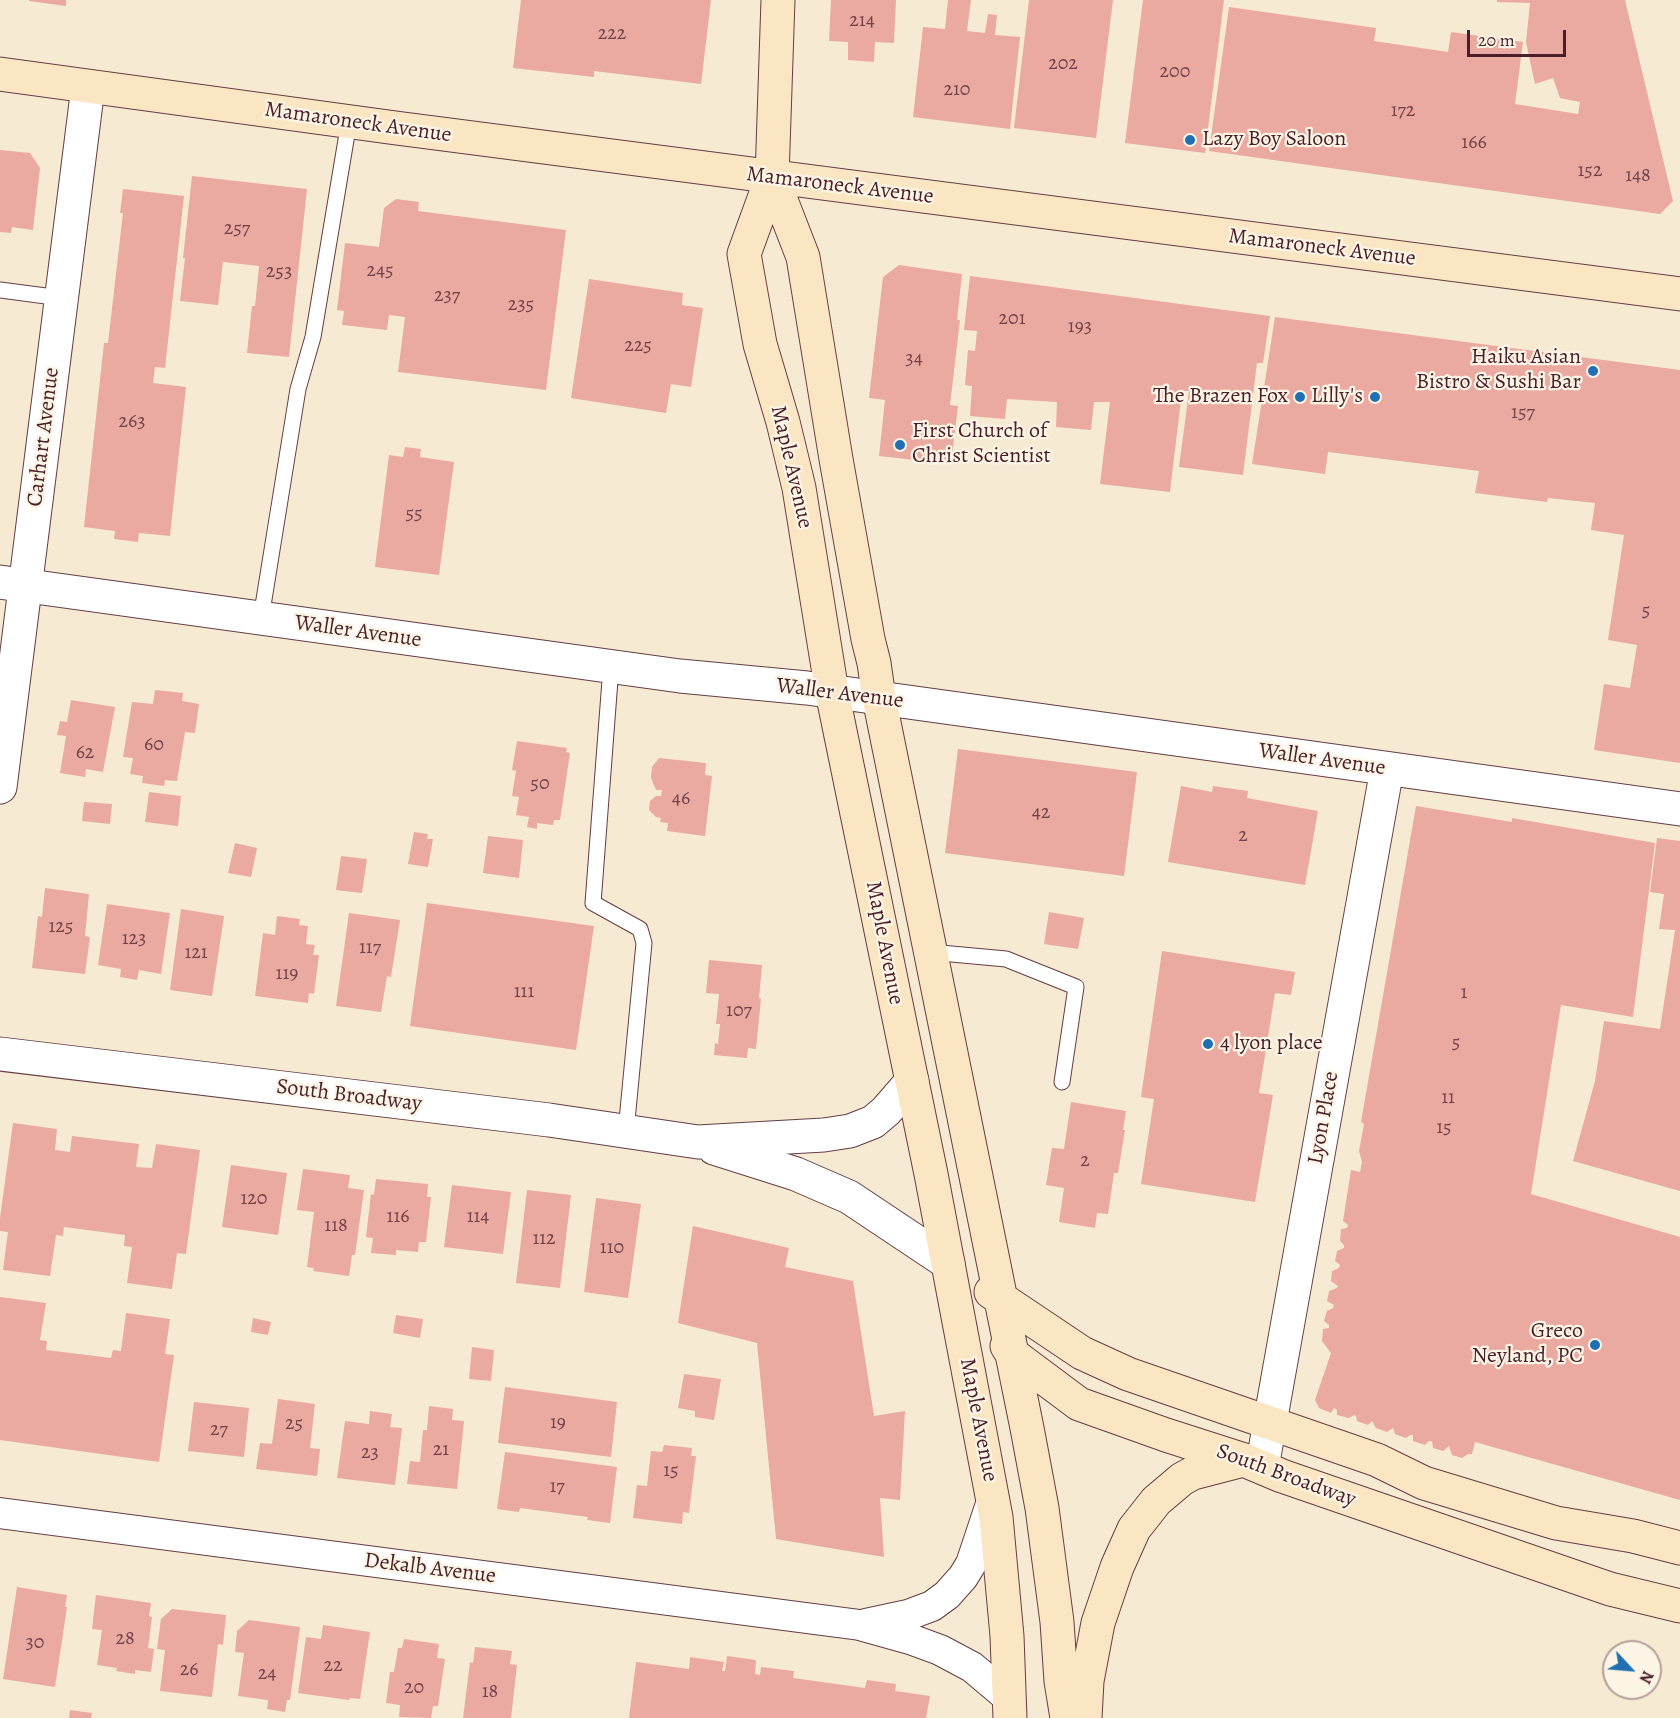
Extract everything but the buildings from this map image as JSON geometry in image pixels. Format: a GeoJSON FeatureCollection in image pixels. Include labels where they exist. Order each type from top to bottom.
{"type":"FeatureCollection","features":[{"type":"Feature","properties":{"kind":"main road","name":"Maple Avenue"},"geometry":{"type":"LineString","coordinates":[[778,0],[772,177],[744,254],[760,344],[783,422],[799,488],[832,692],[912,1081],[993,1498],[1007,1636],[1010,1708]]}},
{"type":"Feature","properties":{"kind":"main road","name":"Mamaroneck Avenue"},"geometry":{"type":"LineString","coordinates":[[0,74],[349,122],[1680,294]]}},
{"type":"Feature","properties":{"kind":"main road","name":"Maple Avenue"},"geometry":{"type":"LineString","coordinates":[[772,177],[803,257],[879,698],[1042,1508],[1067,1718]]}},
{"type":"Feature","properties":{"kind":"main road","name":"South Broadway"},"geometry":{"type":"LineString","coordinates":[[948,1263],[1082,1353],[1128,1374],[1377,1460],[1424,1483],[1556,1523],[1641,1538],[1680,1548]]}},
{"type":"Feature","properties":{"kind":"main road","name":"South Broadway"},"geometry":{"type":"LineString","coordinates":[[948,1263],[1012,1354],[1080,1404],[1610,1589],[1680,1606]]}},
{"type":"Feature","properties":{"kind":"main road"},"geometry":{"type":"LineString","coordinates":[[1085,1718],[1087,1681],[1098,1623],[1117,1567],[1134,1529],[1156,1501],[1192,1473],[1253,1463]]}},
{"type":"Feature","properties":{"kind":"street","name":"Carhart Avenue"},"geometry":{"type":"LineString","coordinates":[[0,787],[12,584],[61,298],[88,87]]}},
{"type":"Feature","properties":{"kind":"street","name":"Waller Avenue"},"geometry":{"type":"LineString","coordinates":[[12,584],[611,667],[807,688],[1680,809]]}},
{"type":"Feature","properties":{"kind":"street","name":"Lyon Place"},"geometry":{"type":"LineString","coordinates":[[1253,1463],[1270,1423],[1387,769]]}},
{"type":"Feature","properties":{"kind":"street","name":"South Broadway"},"geometry":{"type":"LineString","coordinates":[[0,1054],[537,1118],[698,1142],[796,1174],[849,1197],[948,1263]]}},
{"type":"Feature","properties":{"kind":"street","name":"South Broadway"},"geometry":{"type":"LineString","coordinates":[[698,1142],[824,1135],[850,1131],[873,1122],[886,1111],[912,1081]]}},
{"type":"Feature","properties":{"kind":"street","name":"Dekalb Avenue"},"geometry":{"type":"LineString","coordinates":[[860,1625],[916,1612],[932,1606],[946,1595],[963,1577],[971,1564],[993,1498]]}},
{"type":"Feature","properties":{"kind":"street","name":"Dekalb Avenue"},"geometry":{"type":"LineString","coordinates":[[0,1513],[860,1625],[940,1650],[972,1667],[1010,1708]]}},
{"type":"Feature","properties":{"kind":"lane"},"geometry":{"type":"LineString","coordinates":[[261,618],[298,389],[313,337],[349,122]]}},
{"type":"Feature","properties":{"kind":"lane"},"geometry":{"type":"LineString","coordinates":[[0,291],[61,298]]}},
{"type":"Feature","properties":{"kind":"lane"},"geometry":{"type":"LineString","coordinates":[[611,667],[593,903],[640,929],[644,944],[626,1131]]}},
{"type":"Feature","properties":{"kind":"lane"},"geometry":{"type":"LineString","coordinates":[[930,952],[1006,959],[1076,987],[1062,1082]]}},
{"type":"Feature","properties":{"kind":"place","name":"Lazy Boy Saloon"},"geometry":{"type":"Point","coordinates":[1190,140]}},
{"type":"Feature","properties":{"kind":"place","name":"Haiku Asian Bistro & Sushi Bar"},"geometry":{"type":"Point","coordinates":[1593,371]}},
{"type":"Feature","properties":{"kind":"place","name":"The Brazen Fox"},"geometry":{"type":"Point","coordinates":[1300,397]}},
{"type":"Feature","properties":{"kind":"place","name":"Lilly's"},"geometry":{"type":"Point","coordinates":[1375,397]}},
{"type":"Feature","properties":{"kind":"place","name":"First Church of Christ Scientist"},"geometry":{"type":"Point","coordinates":[900,445]}},
{"type":"Feature","properties":{"kind":"place","name":"4 lyon place"},"geometry":{"type":"Point","coordinates":[1208,1044]}},
{"type":"Feature","properties":{"kind":"place","name":"Greco Neyland, PC"},"geometry":{"type":"Point","coordinates":[1595,1345]}}]}
